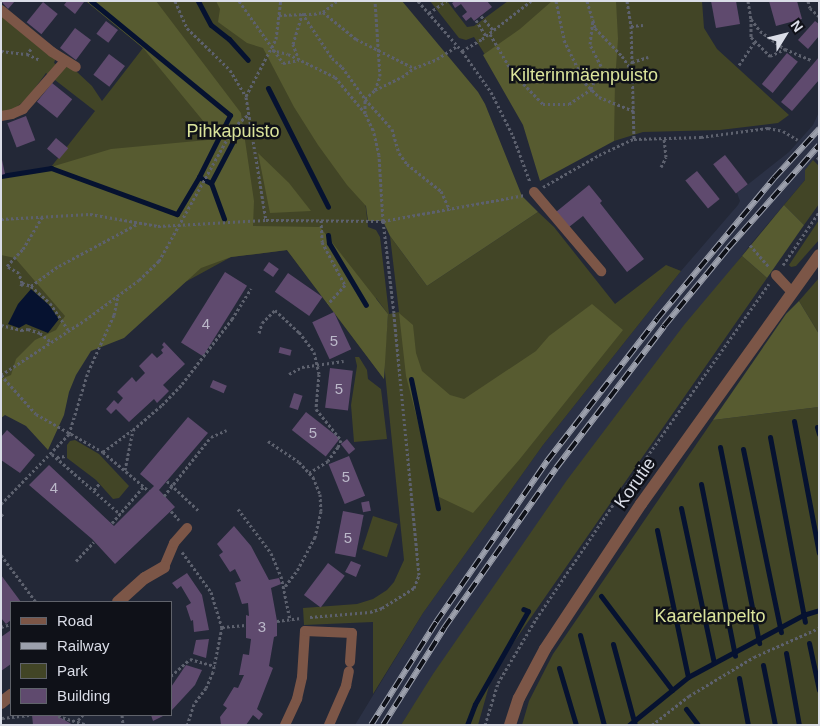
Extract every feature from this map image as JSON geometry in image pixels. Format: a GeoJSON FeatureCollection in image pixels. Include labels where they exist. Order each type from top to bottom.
{"type":"FeatureCollection","features":[{"type":"Feature","properties":{"kind":"street","name":"Korutie"},"geometry":{"type":"LineString","coordinates":[[511,724],[519,698],[545,649],[641,504],[791,291],[819,255]]}},
{"type":"Feature","properties":{"kind":"street","name":"Korutie"},"geometry":{"type":"LineString","coordinates":[[804,274],[819,261]]}},
{"type":"Feature","properties":{"kind":"street"},"geometry":{"type":"LineString","coordinates":[[119,601],[145,578],[164,567]]}},
{"type":"Feature","properties":{"kind":"lane"},"geometry":{"type":"LineString","coordinates":[[1,10],[64,61],[76,67]]}},
{"type":"Feature","properties":{"kind":"lane"},"geometry":{"type":"LineString","coordinates":[[1,116],[24,109],[64,61]]}},
{"type":"Feature","properties":{"kind":"lane"},"geometry":{"type":"LineString","coordinates":[[534,192],[601,271]]}},
{"type":"Feature","properties":{"kind":"lane"},"geometry":{"type":"LineString","coordinates":[[776,275],[791,291]]}},
{"type":"Feature","properties":{"kind":"lane"},"geometry":{"type":"LineString","coordinates":[[164,567],[174,543],[187,528]]}},
{"type":"Feature","properties":{"kind":"lane"},"geometry":{"type":"LineString","coordinates":[[285,725],[297,699],[302,677],[305,631],[352,633],[346,686],[329,725]]}},
{"type":"Feature","properties":{"kind":"path"},"geometry":{"type":"LineString","coordinates":[[175,1],[187,28],[230,70],[246,97],[266,220]]}},
{"type":"Feature","properties":{"kind":"path"},"geometry":{"type":"LineString","coordinates":[[239,1],[284,63],[299,60]]}},
{"type":"Feature","properties":{"kind":"path"},"geometry":{"type":"LineString","coordinates":[[246,97],[261,65],[272,49],[280,15],[281,1]]}},
{"type":"Feature","properties":{"kind":"path"},"geometry":{"type":"LineString","coordinates":[[280,15],[323,12],[337,1]]}},
{"type":"Feature","properties":{"kind":"path"},"geometry":{"type":"LineString","coordinates":[[375,1],[380,76],[375,90]]}},
{"type":"Feature","properties":{"kind":"path"},"geometry":{"type":"LineString","coordinates":[[418,1],[462,51],[502,112],[523,158],[534,192]]}},
{"type":"Feature","properties":{"kind":"path"},"geometry":{"type":"LineString","coordinates":[[429,13],[446,1]]}},
{"type":"Feature","properties":{"kind":"path"},"geometry":{"type":"LineString","coordinates":[[462,51],[490,34],[531,1]]}},
{"type":"Feature","properties":{"kind":"path"},"geometry":{"type":"LineString","coordinates":[[556,1],[564,40],[584,83],[599,97],[633,112]]}},
{"type":"Feature","properties":{"kind":"path"},"geometry":{"type":"LineString","coordinates":[[587,1],[595,28],[622,56],[632,72]]}},
{"type":"Feature","properties":{"kind":"path"},"geometry":{"type":"LineString","coordinates":[[627,1],[631,26],[634,139]]}},
{"type":"Feature","properties":{"kind":"path"},"geometry":{"type":"LineString","coordinates":[[748,1],[751,18],[751,37],[770,56],[785,48]]}},
{"type":"Feature","properties":{"kind":"path"},"geometry":{"type":"LineString","coordinates":[[808,1],[810,8],[819,16]]}},
{"type":"Feature","properties":{"kind":"path"},"geometry":{"type":"LineString","coordinates":[[323,12],[356,39],[378,52],[414,68]]}},
{"type":"Feature","properties":{"kind":"path"},"geometry":{"type":"LineString","coordinates":[[299,60],[293,44],[302,14]]}},
{"type":"Feature","properties":{"kind":"path"},"geometry":{"type":"LineString","coordinates":[[302,14],[328,54],[342,67],[365,99],[392,129],[399,153],[407,164],[441,191],[450,210]]}},
{"type":"Feature","properties":{"kind":"path"},"geometry":{"type":"LineString","coordinates":[[481,16],[494,31]]}},
{"type":"Feature","properties":{"kind":"path"},"geometry":{"type":"LineString","coordinates":[[751,18],[760,31],[785,48],[812,60]]}},
{"type":"Feature","properties":{"kind":"path"},"geometry":{"type":"LineString","coordinates":[[490,34],[513,73],[543,104],[569,104],[591,89],[601,66],[590,44],[593,19]]}},
{"type":"Feature","properties":{"kind":"path"},"geometry":{"type":"LineString","coordinates":[[476,20],[486,36]]}},
{"type":"Feature","properties":{"kind":"path"},"geometry":{"type":"LineString","coordinates":[[631,26],[643,25]]}},
{"type":"Feature","properties":{"kind":"path"},"geometry":{"type":"LineString","coordinates":[[739,64],[755,41]]}},
{"type":"Feature","properties":{"kind":"path"},"geometry":{"type":"LineString","coordinates":[[365,113],[365,99],[375,90],[402,77],[414,68],[437,59],[457,45]]}},
{"type":"Feature","properties":{"kind":"path"},"geometry":{"type":"LineString","coordinates":[[272,49],[335,78],[365,113],[373,130],[379,155],[383,221],[394,313],[419,575],[414,588],[382,608],[370,612],[277,621]]}},
{"type":"Feature","properties":{"kind":"path"},"geometry":{"type":"LineString","coordinates":[[1,51],[27,54]]}},
{"type":"Feature","properties":{"kind":"path"},"geometry":{"type":"LineString","coordinates":[[632,62],[648,57]]}},
{"type":"Feature","properties":{"kind":"path"},"geometry":{"type":"LineString","coordinates":[[149,491],[102,452],[36,414],[1,375],[139,280],[158,261],[234,126],[248,114]]}},
{"type":"Feature","properties":{"kind":"path"},"geometry":{"type":"LineString","coordinates":[[1,219],[90,214],[138,224],[176,226],[266,220],[383,221],[515,198],[534,192],[634,139],[701,137],[768,128],[783,131],[798,140]]}},
{"type":"Feature","properties":{"kind":"path"},"geometry":{"type":"LineString","coordinates":[[661,167],[666,157],[664,138]]}},
{"type":"Feature","properties":{"kind":"path"},"geometry":{"type":"LineString","coordinates":[[485,725],[498,683],[536,619],[615,502],[819,212]]}},
{"type":"Feature","properties":{"kind":"path"},"geometry":{"type":"LineString","coordinates":[[43,216],[23,249],[7,266],[19,274],[22,284],[31,286],[50,303],[68,330]]}},
{"type":"Feature","properties":{"kind":"path"},"geometry":{"type":"LineString","coordinates":[[321,220],[322,242],[345,285],[328,304]]}},
{"type":"Feature","properties":{"kind":"path"},"geometry":{"type":"LineString","coordinates":[[31,286],[75,256],[138,224]]}},
{"type":"Feature","properties":{"kind":"path"},"geometry":{"type":"LineString","coordinates":[[750,245],[776,275]]}},
{"type":"Feature","properties":{"kind":"path"},"geometry":{"type":"LineString","coordinates":[[102,452],[162,405],[182,384],[232,319],[251,289]]}},
{"type":"Feature","properties":{"kind":"path"},"geometry":{"type":"LineString","coordinates":[[1,504],[52,454],[69,434],[88,372],[114,315],[118,295]]}},
{"type":"Feature","properties":{"kind":"path"},"geometry":{"type":"LineString","coordinates":[[259,333],[262,323],[275,310],[299,332],[314,352],[320,374],[316,409],[341,440],[328,461],[309,473]]}},
{"type":"Feature","properties":{"kind":"path"},"geometry":{"type":"LineString","coordinates":[[1,325],[21,330],[28,329],[40,333],[51,342]]}},
{"type":"Feature","properties":{"kind":"path"},"geometry":{"type":"LineString","coordinates":[[289,374],[302,367],[344,361]]}},
{"type":"Feature","properties":{"kind":"path"},"geometry":{"type":"LineString","coordinates":[[125,470],[132,430]]}},
{"type":"Feature","properties":{"kind":"path"},"geometry":{"type":"LineString","coordinates":[[164,496],[211,437],[227,430]]}},
{"type":"Feature","properties":{"kind":"path"},"geometry":{"type":"LineString","coordinates":[[268,441],[299,462],[309,473],[320,494],[322,511],[315,538],[296,572],[284,588]]}},
{"type":"Feature","properties":{"kind":"path"},"geometry":{"type":"LineString","coordinates":[[52,454],[120,514]]}},
{"type":"Feature","properties":{"kind":"path"},"geometry":{"type":"LineString","coordinates":[[56,458],[66,456]]}},
{"type":"Feature","properties":{"kind":"path"},"geometry":{"type":"LineString","coordinates":[[167,481],[200,512]]}},
{"type":"Feature","properties":{"kind":"path"},"geometry":{"type":"LineString","coordinates":[[94,490],[99,484]]}},
{"type":"Feature","properties":{"kind":"path"},"geometry":{"type":"LineString","coordinates":[[112,523],[144,486]]}},
{"type":"Feature","properties":{"kind":"path"},"geometry":{"type":"LineString","coordinates":[[238,509],[271,553],[284,588],[290,620]]}},
{"type":"Feature","properties":{"kind":"path"},"geometry":{"type":"LineString","coordinates":[[76,561],[94,542]]}},
{"type":"Feature","properties":{"kind":"path"},"geometry":{"type":"LineString","coordinates":[[1,555],[35,601]]}},
{"type":"Feature","properties":{"kind":"path"},"geometry":{"type":"LineString","coordinates":[[186,556],[211,592],[222,627],[215,666],[206,688],[194,704],[187,725]]}},
{"type":"Feature","properties":{"kind":"path"},"geometry":{"type":"LineString","coordinates":[[222,627],[246,625]]}},
{"type":"Feature","properties":{"kind":"path"},"geometry":{"type":"LineString","coordinates":[[652,725],[689,696],[754,657],[819,628]]}},
{"type":"Feature","properties":{"kind":"path"},"geometry":{"type":"LineString","coordinates":[[172,675],[190,659],[215,666]]}},
{"type":"Feature","properties":{"kind":"path"},"geometry":{"type":"LineString","coordinates":[[1,718],[22,716]]}},
{"type":"Feature","properties":{"kind":"path"},"geometry":{"type":"LineString","coordinates":[[58,716],[78,720],[87,725]]}},
{"type":"Feature","properties":{"kind":"path"},"geometry":{"type":"LineString","coordinates":[[78,720],[82,716]]}},
{"type":"Feature","properties":{"kind":"shaded area"},"geometry":{"type":"Polygon","coordinates":[[[819,112],[819,153],[805,170],[805,180],[750,245],[464,630],[401,725],[355,725],[423,613],[543,445],[681,271],[738,205],[740,201],[737,193],[789,152],[813,125],[819,112]]]}},
{"type":"Feature","properties":{"kind":"shaded area"},"geometry":{"type":"Polygon","coordinates":[[[31,289],[49,305],[59,319],[48,333],[26,324],[19,328],[8,324],[18,304],[31,289]]]}},
{"type":"Feature","properties":{"kind":"green space","name":"Pihkapuisto"},"geometry":{"type":"Polygon","coordinates":[[[86,1],[343,1],[368,227],[376,230],[380,237],[389,314],[399,312],[390,236],[427,286],[538,212],[554,227],[615,304],[666,265],[681,271],[543,445],[423,613],[373,694],[373,622],[304,625],[303,608],[357,604],[373,599],[387,590],[394,582],[404,560],[384,363],[388,314],[376,298],[384,379],[287,250],[231,257],[68,346],[1,410],[1,177],[51,167],[95,111],[46,73],[27,99],[14,109],[1,112],[1,16],[56,57],[54,63],[61,68],[68,66],[77,72],[92,86],[102,101],[143,48],[86,1]]]}},
{"type":"Feature","properties":{"kind":"green space","name":"Pihkapuisto"},"geometry":{"type":"Polygon","coordinates":[[[86,1],[156,1],[241,113],[254,201],[253,226],[320,227],[388,314],[384,379],[287,250],[231,257],[201,268],[124,338],[91,351],[76,375],[69,392],[64,415],[48,450],[26,426],[5,415],[1,418],[1,379],[11,375],[16,359],[35,340],[56,330],[65,316],[15,258],[1,255],[1,177],[51,167],[111,149],[218,139],[143,48],[86,1]]]}},
{"type":"Feature","properties":{"kind":"green space"},"geometry":{"type":"Polygon","coordinates":[[[216,1],[402,1],[478,92],[485,104],[522,196],[538,212],[427,286],[390,236],[383,221],[368,221],[366,206],[347,185],[318,145],[294,107],[263,48],[247,43],[218,22],[220,9],[216,1]]]}},
{"type":"Feature","properties":{"kind":"green space","name":"Kilterinmäenpuisto"},"geometry":{"type":"Polygon","coordinates":[[[430,1],[447,1],[467,27],[474,26],[508,1],[702,1],[704,28],[717,49],[789,115],[778,123],[720,130],[643,132],[614,141],[533,132],[474,37],[466,40],[459,38],[430,1]]]}},
{"type":"Feature","properties":{"kind":"green space"},"geometry":{"type":"Polygon","coordinates":[[[552,1],[616,1],[618,39],[614,141],[540,181],[523,125],[483,55],[520,29],[552,1]]]}},
{"type":"Feature","properties":{"kind":"green space"},"geometry":{"type":"Polygon","coordinates":[[[258,153],[289,183],[311,211],[270,213],[258,153]]]}},
{"type":"Feature","properties":{"kind":"green space"},"geometry":{"type":"Polygon","coordinates":[[[813,160],[819,166],[819,204],[804,225],[784,205],[805,180],[805,170],[813,160]]]}},
{"type":"Feature","properties":{"kind":"green space"},"geometry":{"type":"Polygon","coordinates":[[[784,205],[804,225],[767,278],[742,256],[784,205]]]}},
{"type":"Feature","properties":{"kind":"green space"},"geometry":{"type":"Polygon","coordinates":[[[819,220],[819,240],[796,266],[791,267],[789,265],[819,220]]]}},
{"type":"Feature","properties":{"kind":"green space"},"geometry":{"type":"Polygon","coordinates":[[[742,256],[767,278],[493,672],[478,725],[401,725],[433,674],[567,480],[684,325],[742,256]]]}},
{"type":"Feature","properties":{"kind":"green space"},"geometry":{"type":"Polygon","coordinates":[[[819,278],[819,334],[799,301],[819,278]]]}},
{"type":"Feature","properties":{"kind":"green space"},"geometry":{"type":"Polygon","coordinates":[[[799,301],[819,334],[819,407],[713,420],[786,314],[799,301]]]}},
{"type":"Feature","properties":{"kind":"green space"},"geometry":{"type":"Polygon","coordinates":[[[592,304],[623,330],[519,460],[473,513],[437,496],[406,376],[399,313],[413,325],[416,353],[422,371],[450,395],[464,399],[536,351],[549,336],[592,304]]]}},
{"type":"Feature","properties":{"kind":"green space"},"geometry":{"type":"Polygon","coordinates":[[[355,357],[359,357],[367,370],[368,379],[381,389],[387,439],[354,442],[351,405],[357,366],[355,357]]]}},
{"type":"Feature","properties":{"kind":"green space","name":"Kaarelanpelto"},"geometry":{"type":"Polygon","coordinates":[[[819,407],[819,725],[522,725],[529,701],[553,654],[713,420],[819,407]]]}},
{"type":"Feature","properties":{"kind":"green space"},"geometry":{"type":"Polygon","coordinates":[[[75,440],[99,454],[129,486],[119,498],[113,499],[96,480],[67,458],[67,445],[70,441],[75,440]]]}},
{"type":"Feature","properties":{"kind":"green space"},"geometry":{"type":"Polygon","coordinates":[[[373,516],[398,524],[387,557],[362,549],[373,516]]]}},
{"type":"Feature","properties":{"kind":"building"},"geometry":{"type":"Polygon","coordinates":[[[1,1],[15,1],[8,9],[1,1]]]}},
{"type":"Feature","properties":{"kind":"building"},"geometry":{"type":"Polygon","coordinates":[[[67,1],[84,2],[75,14],[64,5],[67,1]]]}},
{"type":"Feature","properties":{"kind":"building"},"geometry":{"type":"Polygon","coordinates":[[[455,1],[487,1],[492,7],[474,21],[471,17],[466,21],[462,16],[467,12],[461,4],[455,8],[452,3],[455,1]]]}},
{"type":"Feature","properties":{"kind":"building"},"geometry":{"type":"Polygon","coordinates":[[[711,1],[736,1],[740,24],[716,28],[711,1]]]}},
{"type":"Feature","properties":{"kind":"building"},"geometry":{"type":"Polygon","coordinates":[[[769,1],[797,1],[802,19],[776,26],[769,1]]]}},
{"type":"Feature","properties":{"kind":"building"},"geometry":{"type":"Polygon","coordinates":[[[43,2],[58,14],[41,34],[27,22],[43,2]]]}},
{"type":"Feature","properties":{"kind":"building"},"geometry":{"type":"Polygon","coordinates":[[[106,21],[118,30],[108,43],[96,34],[106,21]]]}},
{"type":"Feature","properties":{"kind":"building"},"geometry":{"type":"Polygon","coordinates":[[[815,21],[819,24],[819,36],[808,49],[798,40],[815,21]]]}},
{"type":"Feature","properties":{"kind":"building"},"geometry":{"type":"Polygon","coordinates":[[[75,28],[91,40],[76,60],[60,48],[75,28]]]}},
{"type":"Feature","properties":{"kind":"building"},"geometry":{"type":"Polygon","coordinates":[[[787,53],[798,62],[773,93],[762,84],[787,53]]]}},
{"type":"Feature","properties":{"kind":"building"},"geometry":{"type":"Polygon","coordinates":[[[109,54],[125,66],[109,87],[93,75],[109,54]]]}},
{"type":"Feature","properties":{"kind":"building"},"geometry":{"type":"Polygon","coordinates":[[[819,57],[819,80],[792,111],[781,102],[819,57]]]}},
{"type":"Feature","properties":{"kind":"building"},"geometry":{"type":"Polygon","coordinates":[[[52,83],[72,99],[57,118],[37,102],[52,83]]]}},
{"type":"Feature","properties":{"kind":"building"},"geometry":{"type":"Polygon","coordinates":[[[26,116],[35,140],[17,147],[7,123],[26,116]]]}},
{"type":"Feature","properties":{"kind":"building"},"geometry":{"type":"Polygon","coordinates":[[[56,138],[68,148],[59,159],[47,149],[56,138]]]}},
{"type":"Feature","properties":{"kind":"building"},"geometry":{"type":"Polygon","coordinates":[[[1,155],[5,174],[1,175],[1,155]]]}},
{"type":"Feature","properties":{"kind":"building"},"geometry":{"type":"Polygon","coordinates":[[[725,155],[748,184],[736,193],[713,164],[725,155]]]}},
{"type":"Feature","properties":{"kind":"building"},"geometry":{"type":"Polygon","coordinates":[[[697,171],[720,199],[708,208],[685,180],[697,171]]]}},
{"type":"Feature","properties":{"kind":"building"},"geometry":{"type":"Polygon","coordinates":[[[589,185],[602,201],[600,203],[644,259],[627,272],[583,216],[569,227],[556,212],[589,185]]]}},
{"type":"Feature","properties":{"kind":"building"},"geometry":{"type":"Polygon","coordinates":[[[269,262],[279,269],[273,277],[263,270],[269,262]]]}},
{"type":"Feature","properties":{"kind":"building"},"geometry":{"type":"Polygon","coordinates":[[[225,272],[247,286],[203,356],[181,342],[225,272]]]}},
{"type":"Feature","properties":{"kind":"building"},"geometry":{"type":"Polygon","coordinates":[[[288,273],[322,297],[309,316],[275,292],[288,273]]]}},
{"type":"Feature","properties":{"kind":"building"},"geometry":{"type":"Polygon","coordinates":[[[334,312],[351,349],[330,359],[312,322],[334,312]]]}},
{"type":"Feature","properties":{"kind":"building"},"geometry":{"type":"Polygon","coordinates":[[[164,342],[185,364],[163,385],[169,391],[157,403],[154,399],[129,422],[116,409],[111,414],[106,409],[114,400],[118,404],[123,398],[117,392],[132,377],[136,382],[145,373],[139,366],[152,353],[157,358],[163,353],[161,350],[164,347],[162,345],[164,342]]]}},
{"type":"Feature","properties":{"kind":"building"},"geometry":{"type":"Polygon","coordinates":[[[280,347],[292,350],[290,356],[279,353],[280,347]]]}},
{"type":"Feature","properties":{"kind":"building"},"geometry":{"type":"Polygon","coordinates":[[[330,368],[353,371],[348,411],[325,408],[330,368]]]}},
{"type":"Feature","properties":{"kind":"building"},"geometry":{"type":"Polygon","coordinates":[[[213,380],[227,386],[224,393],[210,387],[213,380]]]}},
{"type":"Feature","properties":{"kind":"building"},"geometry":{"type":"Polygon","coordinates":[[[294,393],[303,396],[298,410],[289,407],[294,393]]]}},
{"type":"Feature","properties":{"kind":"building"},"geometry":{"type":"Polygon","coordinates":[[[306,412],[340,438],[326,457],[292,430],[306,412]]]}},
{"type":"Feature","properties":{"kind":"building"},"geometry":{"type":"Polygon","coordinates":[[[188,417],[208,433],[159,490],[175,507],[115,564],[92,539],[29,485],[49,465],[114,526],[154,486],[140,474],[188,417]]]}},
{"type":"Feature","properties":{"kind":"building"},"geometry":{"type":"Polygon","coordinates":[[[7,430],[35,455],[20,473],[1,460],[1,437],[7,430]]]}},
{"type":"Feature","properties":{"kind":"building"},"geometry":{"type":"Polygon","coordinates":[[[347,439],[355,449],[349,454],[341,444],[347,439]]]}},
{"type":"Feature","properties":{"kind":"building"},"geometry":{"type":"Polygon","coordinates":[[[349,456],[365,496],[345,504],[329,464],[349,456]]]}},
{"type":"Feature","properties":{"kind":"building"},"geometry":{"type":"Polygon","coordinates":[[[369,501],[371,511],[363,512],[361,503],[369,501]]]}},
{"type":"Feature","properties":{"kind":"building"},"geometry":{"type":"Polygon","coordinates":[[[343,511],[364,515],[355,557],[335,553],[343,511]]]}},
{"type":"Feature","properties":{"kind":"building"},"geometry":{"type":"Polygon","coordinates":[[[234,526],[251,546],[269,580],[279,578],[281,584],[271,588],[277,621],[277,636],[274,637],[269,666],[273,668],[257,709],[263,714],[259,720],[253,715],[246,725],[221,725],[220,717],[227,708],[223,705],[234,687],[238,688],[244,675],[239,675],[243,654],[249,655],[251,639],[246,638],[246,615],[249,616],[248,603],[242,604],[235,583],[241,581],[235,569],[230,572],[219,555],[223,552],[217,544],[234,526]]]}},
{"type":"Feature","properties":{"kind":"building"},"geometry":{"type":"Polygon","coordinates":[[[351,561],[361,565],[356,577],[345,572],[351,561]]]}},
{"type":"Feature","properties":{"kind":"building"},"geometry":{"type":"Polygon","coordinates":[[[328,563],[345,576],[321,608],[304,595],[328,563]]]}},
{"type":"Feature","properties":{"kind":"building"},"geometry":{"type":"Polygon","coordinates":[[[187,573],[202,595],[209,630],[194,632],[193,620],[191,621],[186,606],[191,603],[181,586],[177,589],[172,583],[187,573]]]}},
{"type":"Feature","properties":{"kind":"building"},"geometry":{"type":"Polygon","coordinates":[[[1,575],[20,601],[10,601],[10,621],[6,624],[1,618],[1,575]]]}},
{"type":"Feature","properties":{"kind":"building"},"geometry":{"type":"Polygon","coordinates":[[[10,631],[10,665],[1,671],[1,637],[10,631]]]}},
{"type":"Feature","properties":{"kind":"building"},"geometry":{"type":"Polygon","coordinates":[[[209,639],[206,658],[193,654],[196,640],[209,639]]]}},
{"type":"Feature","properties":{"kind":"building"},"geometry":{"type":"Polygon","coordinates":[[[186,665],[202,670],[195,685],[172,710],[172,686],[186,665]]]}},
{"type":"Feature","properties":{"kind":"building"},"geometry":{"type":"Polygon","coordinates":[[[32,716],[58,716],[73,725],[33,725],[32,716]]]}},
{"type":"Feature","properties":{"kind":"building"},"geometry":{"type":"Polygon","coordinates":[[[151,716],[163,716],[153,721],[151,716]]]}},
{"type":"Feature","properties":{"kind":"waterway"},"geometry":{"type":"LineString","coordinates":[[91,1],[230,115],[199,177],[211,183],[224,219]]}},
{"type":"Feature","properties":{"kind":"waterway"},"geometry":{"type":"LineString","coordinates":[[198,1],[211,25],[229,39],[248,60]]}},
{"type":"Feature","properties":{"kind":"waterway"},"geometry":{"type":"LineString","coordinates":[[268,88],[328,207]]}},
{"type":"Feature","properties":{"kind":"waterway"},"geometry":{"type":"LineString","coordinates":[[211,183],[241,126]]}},
{"type":"Feature","properties":{"kind":"waterway"},"geometry":{"type":"LineString","coordinates":[[1,176],[51,168],[177,214],[199,177]]}},
{"type":"Feature","properties":{"kind":"waterway"},"geometry":{"type":"LineString","coordinates":[[328,235],[329,243],[366,305]]}},
{"type":"Feature","properties":{"kind":"waterway"},"geometry":{"type":"LineString","coordinates":[[411,379],[438,508]]}},
{"type":"Feature","properties":{"kind":"waterway"},"geometry":{"type":"LineString","coordinates":[[794,421],[819,553]]}},
{"type":"Feature","properties":{"kind":"waterway"},"geometry":{"type":"LineString","coordinates":[[817,427],[819,434]]}},
{"type":"Feature","properties":{"kind":"waterway"},"geometry":{"type":"LineString","coordinates":[[770,437],[805,622]]}},
{"type":"Feature","properties":{"kind":"waterway"},"geometry":{"type":"LineString","coordinates":[[720,447],[759,643]]}},
{"type":"Feature","properties":{"kind":"waterway"},"geometry":{"type":"LineString","coordinates":[[743,449],[781,632]]}},
{"type":"Feature","properties":{"kind":"waterway"},"geometry":{"type":"LineString","coordinates":[[701,484],[735,656]]}},
{"type":"Feature","properties":{"kind":"waterway"},"geometry":{"type":"LineString","coordinates":[[681,508],[714,663]]}},
{"type":"Feature","properties":{"kind":"waterway"},"geometry":{"type":"LineString","coordinates":[[657,530],[688,677]]}},
{"type":"Feature","properties":{"kind":"waterway"},"geometry":{"type":"LineString","coordinates":[[601,596],[672,690]]}},
{"type":"Feature","properties":{"kind":"waterway"},"geometry":{"type":"LineString","coordinates":[[467,725],[475,704],[528,611],[523,609]]}},
{"type":"Feature","properties":{"kind":"waterway"},"geometry":{"type":"LineString","coordinates":[[629,725],[688,677],[803,615],[819,610]]}},
{"type":"Feature","properties":{"kind":"waterway"},"geometry":{"type":"LineString","coordinates":[[580,635],[604,725]]}},
{"type":"Feature","properties":{"kind":"waterway"},"geometry":{"type":"LineString","coordinates":[[809,643],[819,690]]}},
{"type":"Feature","properties":{"kind":"waterway"},"geometry":{"type":"LineString","coordinates":[[613,644],[635,725]]}},
{"type":"Feature","properties":{"kind":"waterway"},"geometry":{"type":"LineString","coordinates":[[786,653],[799,725]]}},
{"type":"Feature","properties":{"kind":"waterway"},"geometry":{"type":"LineString","coordinates":[[763,665],[775,725]]}},
{"type":"Feature","properties":{"kind":"waterway"},"geometry":{"type":"LineString","coordinates":[[559,668],[576,725]]}},
{"type":"Feature","properties":{"kind":"waterway"},"geometry":{"type":"LineString","coordinates":[[739,678],[748,725]]}},
{"type":"Feature","properties":{"kind":"waterway"},"geometry":{"type":"LineString","coordinates":[[686,709],[698,725]]}},
{"type":"Feature","properties":{"kind":"railway"},"geometry":{"type":"LineString","coordinates":[[371,725],[436,622],[547,461],[657,319],[774,178],[819,129]]}},
{"type":"Feature","properties":{"kind":"railway"},"geometry":{"type":"LineString","coordinates":[[383,725],[444,628],[556,468],[664,326],[728,248],[819,145]]}}]}
